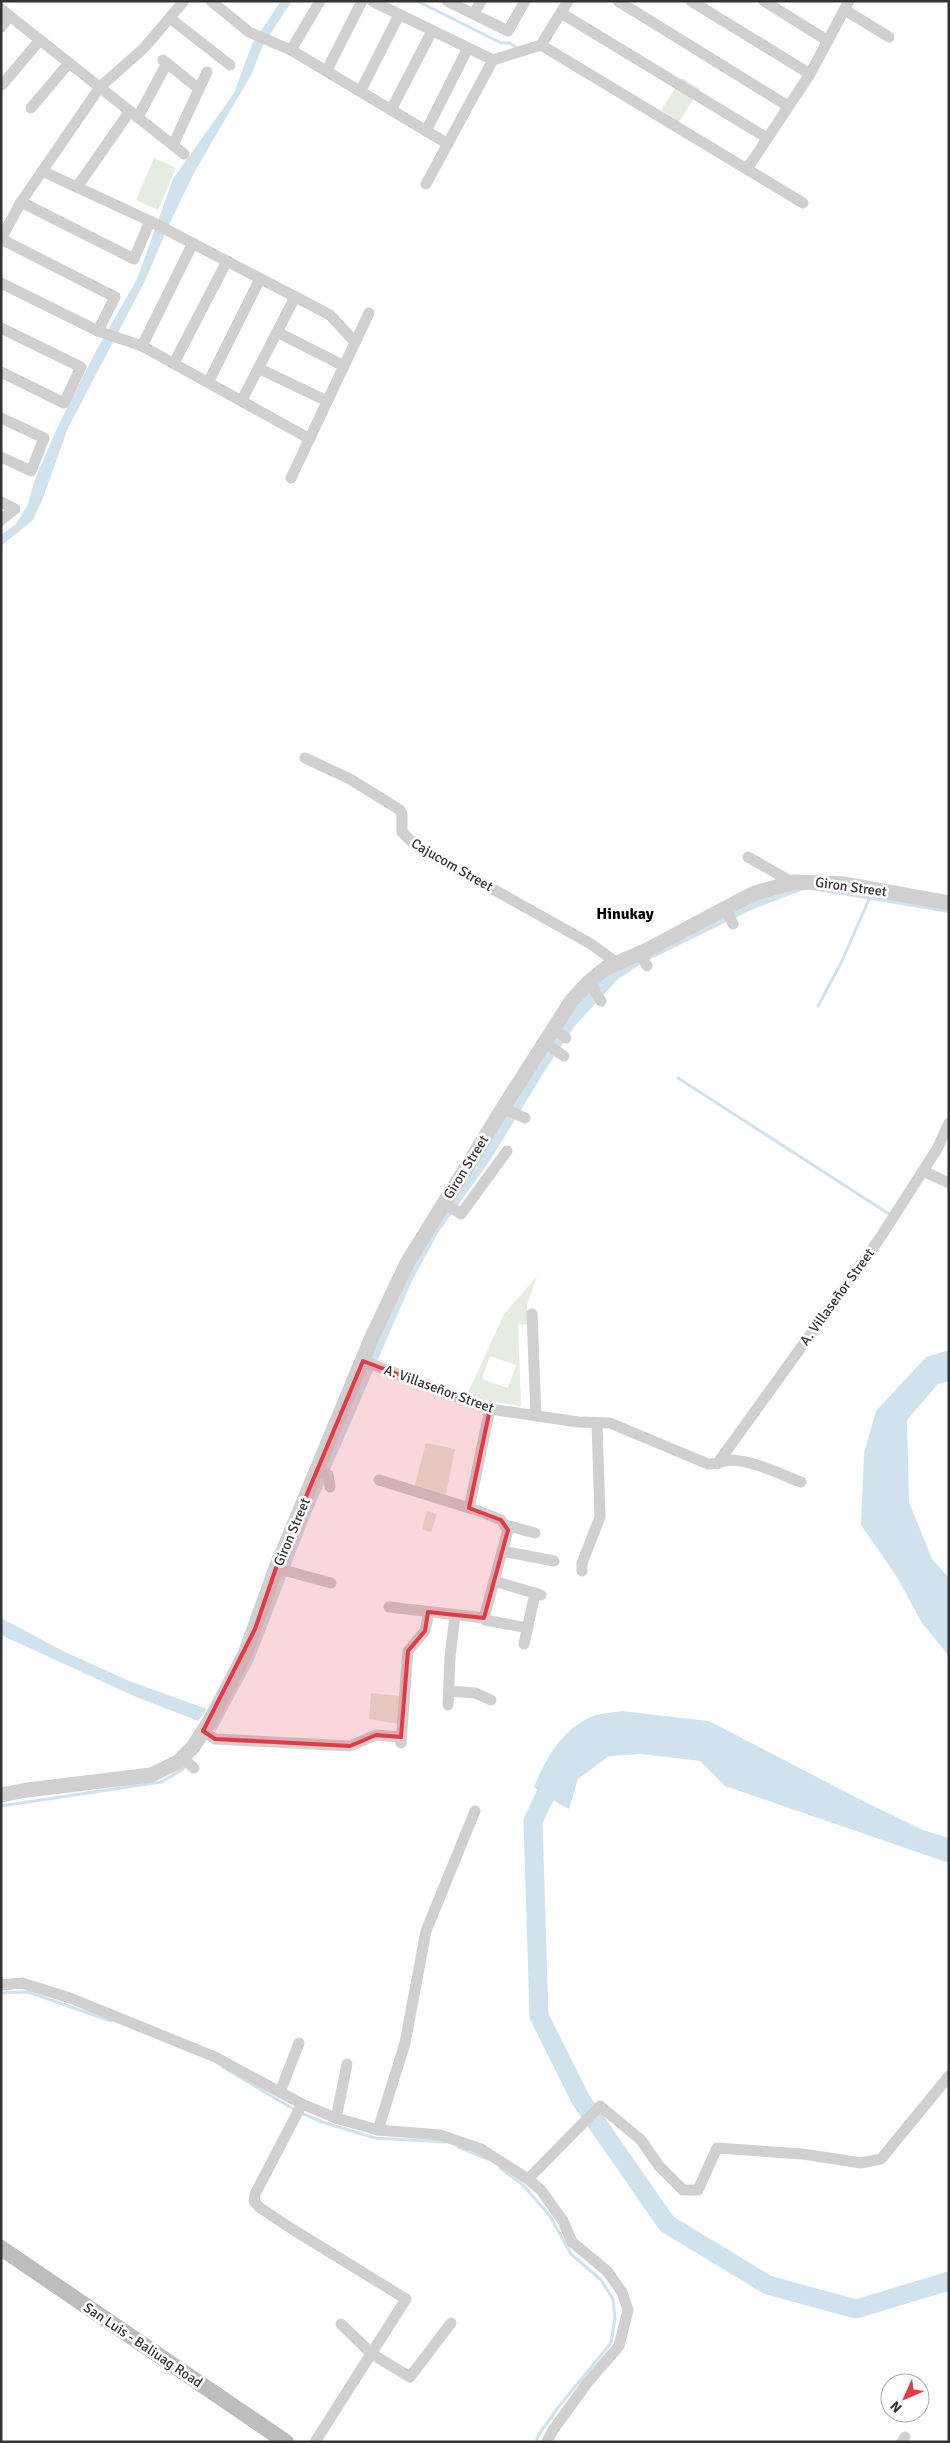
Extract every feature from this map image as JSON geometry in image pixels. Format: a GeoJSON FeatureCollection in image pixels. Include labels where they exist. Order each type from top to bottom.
{"type":"FeatureCollection","features":[{"type":"Feature","properties":{"kind":"main road","name":"San Luis - Baliuag Road"},"geometry":{"type":"LineString","coordinates":[[1,2248],[286,2442]]}},
{"type":"Feature","properties":{"kind":"street"},"geometry":{"type":"LineString","coordinates":[[98,331],[116,297],[1,239],[21,202],[100,87],[144,48],[184,1]]}},
{"type":"Feature","properties":{"kind":"street"},"geometry":{"type":"LineString","coordinates":[[211,1],[249,32],[291,50],[327,70],[448,144]]}},
{"type":"Feature","properties":{"kind":"street"},"geometry":{"type":"LineString","coordinates":[[291,50],[320,1]]}},
{"type":"Feature","properties":{"kind":"street"},"geometry":{"type":"LineString","coordinates":[[327,70],[362,1]]}},
{"type":"Feature","properties":{"kind":"street"},"geometry":{"type":"LineString","coordinates":[[372,1],[494,60],[541,46],[568,1]]}},
{"type":"Feature","properties":{"kind":"street"},"geometry":{"type":"LineString","coordinates":[[448,1],[508,31],[525,1]]}},
{"type":"Feature","properties":{"kind":"street"},"geometry":{"type":"LineString","coordinates":[[474,14],[482,1]]}},
{"type":"Feature","properties":{"kind":"street"},"geometry":{"type":"LineString","coordinates":[[618,1],[788,106]]}},
{"type":"Feature","properties":{"kind":"street"},"geometry":{"type":"LineString","coordinates":[[691,1],[810,74]]}},
{"type":"Feature","properties":{"kind":"street"},"geometry":{"type":"LineString","coordinates":[[764,1],[828,41]]}},
{"type":"Feature","properties":{"kind":"street"},"geometry":{"type":"LineString","coordinates":[[746,169],[810,74],[845,5],[889,36]]}},
{"type":"Feature","properties":{"kind":"street"},"geometry":{"type":"LineString","coordinates":[[561,12],[767,138]]}},
{"type":"Feature","properties":{"kind":"street"},"geometry":{"type":"LineString","coordinates":[[1,27],[6,13],[184,154]]}},
{"type":"Feature","properties":{"kind":"street"},"geometry":{"type":"LineString","coordinates":[[360,90],[400,15]]}},
{"type":"Feature","properties":{"kind":"street"},"geometry":{"type":"LineString","coordinates":[[170,19],[230,65]]}},
{"type":"Feature","properties":{"kind":"street"},"geometry":{"type":"LineString","coordinates":[[391,110],[432,30]]}},
{"type":"Feature","properties":{"kind":"street"},"geometry":{"type":"LineString","coordinates":[[2,85],[40,40]]}},
{"type":"Feature","properties":{"kind":"street"},"geometry":{"type":"LineString","coordinates":[[541,46],[803,203]]}},
{"type":"Feature","properties":{"kind":"street"},"geometry":{"type":"LineString","coordinates":[[426,131],[468,48]]}},
{"type":"Feature","properties":{"kind":"street"},"geometry":{"type":"LineString","coordinates":[[426,184],[494,60]]}},
{"type":"Feature","properties":{"kind":"street"},"geometry":{"type":"LineString","coordinates":[[77,187],[134,114],[165,62],[199,90]]}},
{"type":"Feature","properties":{"kind":"street"},"geometry":{"type":"LineString","coordinates":[[31,108],[69,63]]}},
{"type":"Feature","properties":{"kind":"street"},"geometry":{"type":"LineString","coordinates":[[173,145],[207,72]]}},
{"type":"Feature","properties":{"kind":"street"},"geometry":{"type":"LineString","coordinates":[[42,171],[150,221],[330,316],[355,342]]}},
{"type":"Feature","properties":{"kind":"street"},"geometry":{"type":"LineString","coordinates":[[21,202],[134,259],[150,221]]}},
{"type":"Feature","properties":{"kind":"street"},"geometry":{"type":"LineString","coordinates":[[142,346],[193,243]]}},
{"type":"Feature","properties":{"kind":"street"},"geometry":{"type":"LineString","coordinates":[[174,363],[227,261]]}},
{"type":"Feature","properties":{"kind":"street"},"geometry":{"type":"LineString","coordinates":[[209,381],[260,279]]}},
{"type":"Feature","properties":{"kind":"street"},"geometry":{"type":"LineString","coordinates":[[1,284],[98,331],[142,346],[209,381],[310,439]]}},
{"type":"Feature","properties":{"kind":"street"},"geometry":{"type":"LineString","coordinates":[[242,400],[295,297]]}},
{"type":"Feature","properties":{"kind":"street"},"geometry":{"type":"LineString","coordinates":[[291,478],[369,312]]}},
{"type":"Feature","properties":{"kind":"street"},"geometry":{"type":"LineString","coordinates":[[1,328],[80,367],[64,403],[1,372]]}},
{"type":"Feature","properties":{"kind":"street"},"geometry":{"type":"LineString","coordinates":[[277,332],[344,366]]}},
{"type":"Feature","properties":{"kind":"street"},"geometry":{"type":"LineString","coordinates":[[258,368],[328,401]]}},
{"type":"Feature","properties":{"kind":"street"},"geometry":{"type":"LineString","coordinates":[[1,418],[44,438],[31,471],[1,457]]}},
{"type":"Feature","properties":{"kind":"street"},"geometry":{"type":"LineString","coordinates":[[1,502],[15,509],[1,520]]}},
{"type":"Feature","properties":{"kind":"street","name":"Cajucom Street"},"geometry":{"type":"LineString","coordinates":[[305,758],[350,779],[400,810],[402,814],[402,832],[410,843],[591,944],[617,963]]}},
{"type":"Feature","properties":{"kind":"street"},"geometry":{"type":"LineString","coordinates":[[748,856],[792,882]]}},
{"type":"Feature","properties":{"kind":"street","name":"Giron Street"},"geometry":{"type":"LineString","coordinates":[[182,1758],[210,1730],[283,1570],[324,1477],[407,1263],[513,1113],[554,1049],[572,1000],[606,968],[617,963],[643,958],[755,893],[792,882],[826,882],[949,903]]}},
{"type":"Feature","properties":{"kind":"street"},"geometry":{"type":"LineString","coordinates":[[726,909],[733,924]]}},
{"type":"Feature","properties":{"kind":"street"},"geometry":{"type":"LineString","coordinates":[[590,984],[601,1001]]}},
{"type":"Feature","properties":{"kind":"street","name":"A. Villaseñor Street"},"geometry":{"type":"LineString","coordinates":[[716,1465],[880,1238],[938,1149],[949,1123]]}},
{"type":"Feature","properties":{"kind":"street"},"geometry":{"type":"LineString","coordinates":[[448,1206],[461,1214],[507,1151]]}},
{"type":"Feature","properties":{"kind":"street"},"geometry":{"type":"LineString","coordinates":[[924,1170],[949,1183]]}},
{"type":"Feature","properties":{"kind":"street"},"geometry":{"type":"LineString","coordinates":[[532,1314],[536,1416]]}},
{"type":"Feature","properties":{"kind":"street","name":"A. Villaseñor Street"},"geometry":{"type":"LineString","coordinates":[[369,1363],[490,1409],[536,1416],[610,1423],[708,1464],[716,1465],[728,1460],[748,1462],[801,1482]]}},
{"type":"Feature","properties":{"kind":"street"},"geometry":{"type":"LineString","coordinates":[[469,1508],[490,1409]]}},
{"type":"Feature","properties":{"kind":"street"},"geometry":{"type":"LineString","coordinates":[[582,1571],[582,1563],[600,1517],[597,1423]]}},
{"type":"Feature","properties":{"kind":"street"},"geometry":{"type":"LineString","coordinates":[[379,1480],[501,1520],[508,1530],[484,1618],[389,1607]]}},
{"type":"Feature","properties":{"kind":"street"},"geometry":{"type":"LineString","coordinates":[[505,1525],[535,1533]]}},
{"type":"Feature","properties":{"kind":"street"},"geometry":{"type":"LineString","coordinates":[[502,1551],[554,1561]]}},
{"type":"Feature","properties":{"kind":"street"},"geometry":{"type":"LineString","coordinates":[[283,1570],[332,1583]]}},
{"type":"Feature","properties":{"kind":"street"},"geometry":{"type":"LineString","coordinates":[[494,1582],[538,1594],[524,1644]]}},
{"type":"Feature","properties":{"kind":"street"},"geometry":{"type":"LineString","coordinates":[[210,1730],[350,1746],[376,1735],[401,1740],[408,1650],[425,1631],[428,1612]]}},
{"type":"Feature","properties":{"kind":"street"},"geometry":{"type":"LineString","coordinates":[[448,1704],[450,1657],[455,1615]]}},
{"type":"Feature","properties":{"kind":"street"},"geometry":{"type":"LineString","coordinates":[[485,1620],[528,1628]]}},
{"type":"Feature","properties":{"kind":"street"},"geometry":{"type":"LineString","coordinates":[[449,1691],[475,1693],[491,1700]]}},
{"type":"Feature","properties":{"kind":"street"},"geometry":{"type":"LineString","coordinates":[[1,1795],[151,1775],[178,1762],[182,1758],[194,1768]]}},
{"type":"Feature","properties":{"kind":"street"},"geometry":{"type":"LineString","coordinates":[[378,2130],[405,2043],[426,1931],[475,1811]]}},
{"type":"Feature","properties":{"kind":"street"},"geometry":{"type":"LineString","coordinates":[[1,1985],[22,1984],[70,1998],[215,2056],[280,2092],[300,2107],[378,2130],[440,2135],[481,2150],[528,2179],[541,2190],[563,2221],[572,2242],[606,2271],[622,2292],[628,2310],[619,2346],[588,2382],[552,2430],[548,2442]]}},
{"type":"Feature","properties":{"kind":"street"},"geometry":{"type":"LineString","coordinates":[[280,2092],[299,2043]]}},
{"type":"Feature","properties":{"kind":"street"},"geometry":{"type":"LineString","coordinates":[[336,2118],[347,2064]]}},
{"type":"Feature","properties":{"kind":"street"},"geometry":{"type":"LineString","coordinates":[[528,2179],[573,2131],[600,2106],[641,2140],[659,2166],[683,2190],[694,2192],[698,2190],[717,2148],[803,2154],[861,2163],[881,2159],[949,2076]]}},
{"type":"Feature","properties":{"kind":"street"},"geometry":{"type":"LineString","coordinates":[[300,2107],[255,2194],[254,2201],[259,2207],[292,2229],[406,2299],[315,2442]]}},
{"type":"Feature","properties":{"kind":"street"},"geometry":{"type":"LineString","coordinates":[[341,2324],[372,2354],[410,2377],[451,2323]]}},
{"type":"Feature","properties":{"kind":"highlighted area"},"geometry":{"type":"Polygon","coordinates":[[[363,1361],[490,1409],[469,1508],[501,1520],[508,1530],[484,1618],[428,1612],[425,1631],[408,1651],[401,1737],[376,1735],[350,1746],[215,1739],[203,1731],[255,1629],[276,1568],[363,1361]]]}},
{"type":"Feature","properties":{"kind":"shaded area"},"geometry":{"type":"Polygon","coordinates":[[[682,78],[700,89],[679,122],[661,110],[682,78]]]}},
{"type":"Feature","properties":{"kind":"shaded area"},"geometry":{"type":"Polygon","coordinates":[[[154,158],[176,168],[158,210],[136,200],[154,158]]]}},
{"type":"Feature","properties":{"kind":"shaded area"},"geometry":{"type":"Polygon","coordinates":[[[537,1276],[527,1305],[529,1325],[518,1324],[521,1406],[466,1397],[504,1314],[537,1276]],[[490,1356],[482,1379],[508,1388],[516,1365],[490,1356]]]}},
{"type":"Feature","properties":{"kind":"shaded area"},"geometry":{"type":"Polygon","coordinates":[[[426,1443],[455,1449],[445,1499],[414,1489],[426,1443]]]}},
{"type":"Feature","properties":{"kind":"shaded area"},"geometry":{"type":"Polygon","coordinates":[[[427,1511],[437,1514],[431,1532],[422,1529],[427,1511]]]}},
{"type":"Feature","properties":{"kind":"shaded area"},"geometry":{"type":"Polygon","coordinates":[[[371,1693],[400,1696],[398,1724],[369,1719],[371,1693]]]}},
{"type":"Feature","properties":{"kind":"water"},"geometry":{"type":"Polygon","coordinates":[[[281,1],[292,1],[263,45],[252,73],[194,173],[145,281],[68,428],[43,498],[33,520],[1,546],[1,535],[16,524],[28,504],[34,482],[57,428],[97,349],[137,279],[173,179],[234,93],[252,44],[281,1]]]}},
{"type":"Feature","properties":{"kind":"water"},"geometry":{"type":"Polygon","coordinates":[[[789,888],[823,888],[949,908],[949,913],[806,889],[751,910],[641,964],[618,979],[574,1027],[491,1159],[438,1233],[412,1281],[308,1521],[254,1660],[215,1731],[211,1728],[289,1553],[403,1280],[564,1022],[602,975],[724,912],[789,888]]]}},
{"type":"Feature","properties":{"kind":"water"},"geometry":{"type":"Polygon","coordinates":[[[949,1350],[949,1381],[938,1384],[907,1420],[909,1502],[932,1559],[949,1578],[949,1656],[922,1623],[897,1577],[861,1525],[864,1453],[876,1411],[926,1357],[949,1350]]]}},
{"type":"Feature","properties":{"kind":"water"},"geometry":{"type":"Polygon","coordinates":[[[1,1618],[63,1651],[129,1681],[207,1709],[198,1721],[134,1696],[1,1635],[1,1618]]]}},
{"type":"Feature","properties":{"kind":"water"},"geometry":{"type":"Polygon","coordinates":[[[621,1711],[709,1721],[867,1803],[923,1830],[949,1838],[949,1863],[725,1786],[700,1761],[642,1754],[609,1756],[578,1779],[569,1809],[545,1796],[534,1787],[550,1755],[564,1736],[573,1728],[593,1716],[621,1711]]]}},
{"type":"Feature","properties":{"kind":"waterway"},"geometry":{"type":"LineString","coordinates":[[417,1],[501,43],[510,43],[517,48]]}},
{"type":"Feature","properties":{"kind":"waterway"},"geometry":{"type":"LineString","coordinates":[[818,1006],[842,961],[870,897]]}},
{"type":"Feature","properties":{"kind":"waterway"},"geometry":{"type":"LineString","coordinates":[[678,1078],[889,1214]]}},
{"type":"Feature","properties":{"kind":"waterway"},"geometry":{"type":"LineString","coordinates":[[1,1806],[161,1782],[182,1770],[186,1765]]}},
{"type":"Feature","properties":{"kind":"waterway"},"geometry":{"type":"LineString","coordinates":[[555,1775],[533,1821],[539,2016],[581,2100],[667,2224],[768,2285],[856,2309],[949,2281]]}},
{"type":"Feature","properties":{"kind":"waterway"},"geometry":{"type":"LineString","coordinates":[[1,1993],[28,1992],[111,2021]]}},
{"type":"Feature","properties":{"kind":"waterway"},"geometry":{"type":"LineString","coordinates":[[223,2067],[295,2110]]}},
{"type":"Feature","properties":{"kind":"waterway"},"geometry":{"type":"LineString","coordinates":[[301,2113],[322,2122],[375,2138],[445,2142]]}},
{"type":"Feature","properties":{"kind":"waterway"},"geometry":{"type":"LineString","coordinates":[[458,2147],[487,2159]]}},
{"type":"Feature","properties":{"kind":"waterway"},"geometry":{"type":"LineString","coordinates":[[500,2168],[523,2185],[550,2216],[571,2254],[601,2280],[613,2299],[615,2318],[611,2343],[560,2405],[539,2434],[536,2442]]}},
{"type":"Feature","properties":{"kind":"district","name":"Hinukay"},"geometry":{"type":"Point","coordinates":[625,914]}}]}
